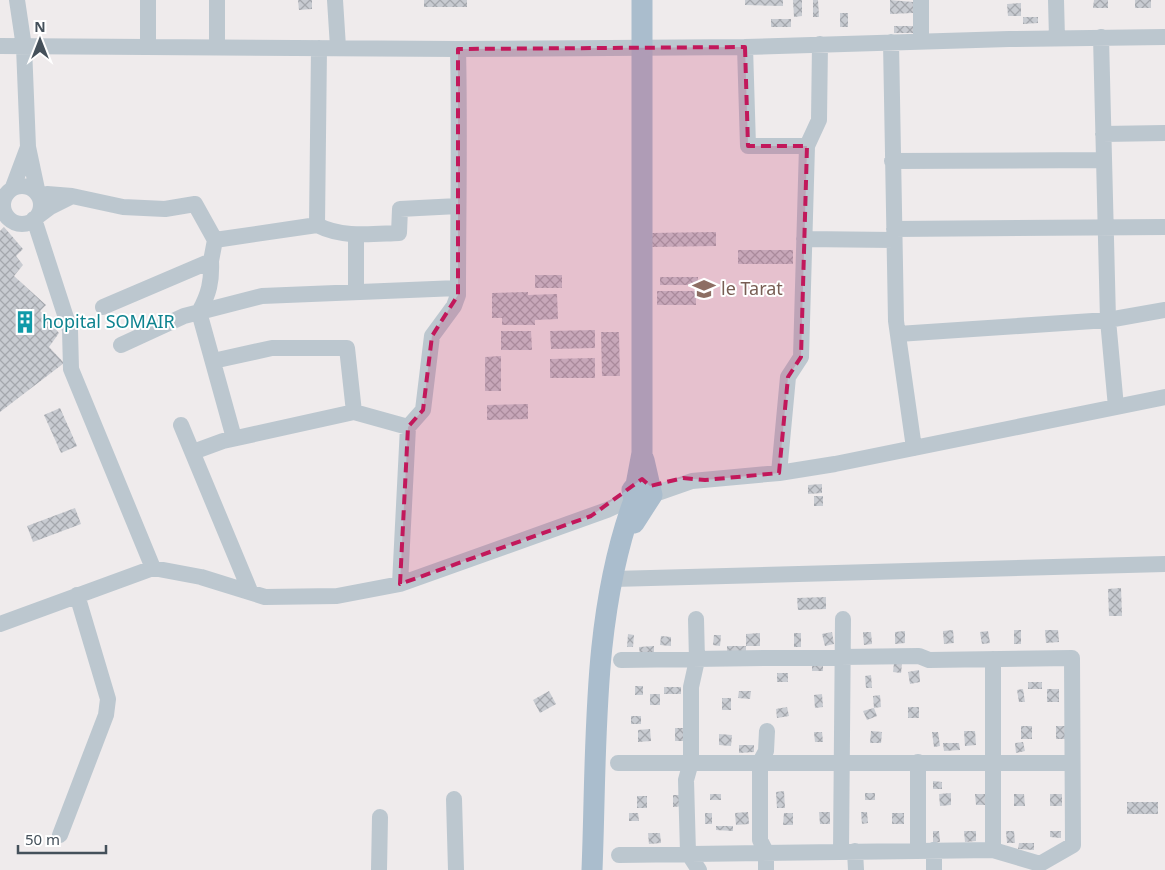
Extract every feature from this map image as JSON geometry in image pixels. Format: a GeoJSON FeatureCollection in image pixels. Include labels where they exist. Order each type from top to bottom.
{"type":"FeatureCollection","features":[{"type":"Feature","properties":{"kind":"main road"},"geometry":{"type":"LineString","coordinates":[[592,870],[601,649],[614,573],[642,492],[642,0]]}},
{"type":"Feature","properties":{"kind":"street"},"geometry":{"type":"LineString","coordinates":[[17,0],[24,48],[28,147],[39,195],[40,213],[34,219]]}},
{"type":"Feature","properties":{"kind":"street"},"geometry":{"type":"LineString","coordinates":[[148,0],[148,47]]}},
{"type":"Feature","properties":{"kind":"street"},"geometry":{"type":"LineString","coordinates":[[217,0],[217,47]]}},
{"type":"Feature","properties":{"kind":"street"},"geometry":{"type":"LineString","coordinates":[[336,0],[338,47]]}},
{"type":"Feature","properties":{"kind":"street"},"geometry":{"type":"LineString","coordinates":[[921,0],[921,41]]}},
{"type":"Feature","properties":{"kind":"street"},"geometry":{"type":"LineString","coordinates":[[1056,0],[1057,38]]}},
{"type":"Feature","properties":{"kind":"street"},"geometry":{"type":"LineString","coordinates":[[1101,37],[1108,320],[1116,407]]}},
{"type":"Feature","properties":{"kind":"street"},"geometry":{"type":"LineString","coordinates":[[0,46],[24,48],[338,47],[458,49],[643,46],[745,47],[921,41],[1165,37]]}},
{"type":"Feature","properties":{"kind":"street"},"geometry":{"type":"LineString","coordinates":[[891,42],[892,161],[898,334],[914,448]]}},
{"type":"Feature","properties":{"kind":"street"},"geometry":{"type":"LineString","coordinates":[[779,473],[788,377],[801,357],[807,146],[820,120],[820,44]]}},
{"type":"Feature","properties":{"kind":"street"},"geometry":{"type":"LineString","coordinates":[[745,47],[748,146],[807,146]]}},
{"type":"Feature","properties":{"kind":"street"},"geometry":{"type":"LineString","coordinates":[[317,225],[320,48]]}},
{"type":"Feature","properties":{"kind":"street"},"geometry":{"type":"LineString","coordinates":[[400,584],[408,427],[423,410],[432,336],[454,306],[458,288],[460,144],[458,49]]}},
{"type":"Feature","properties":{"kind":"street"},"geometry":{"type":"LineString","coordinates":[[1103,134],[1165,133]]}},
{"type":"Feature","properties":{"kind":"street"},"geometry":{"type":"LineString","coordinates":[[13,188],[28,147]]}},
{"type":"Feature","properties":{"kind":"street"},"geometry":{"type":"LineString","coordinates":[[892,161],[1103,160]]}},
{"type":"Feature","properties":{"kind":"street"},"geometry":{"type":"LineString","coordinates":[[72,196],[50,206],[26,224],[4,220],[1,203],[6,194],[13,188],[22,185],[31,188],[39,195],[72,196],[124,208],[165,209],[195,204],[215,240],[211,261],[212,280],[199,312],[234,438]]}},
{"type":"Feature","properties":{"kind":"street"},"geometry":{"type":"LineString","coordinates":[[215,240],[317,225],[329,231],[356,235],[399,233],[400,209],[458,206]]}},
{"type":"Feature","properties":{"kind":"street"},"geometry":{"type":"LineString","coordinates":[[34,219],[70,330],[71,370],[153,568]]}},
{"type":"Feature","properties":{"kind":"street"},"geometry":{"type":"LineString","coordinates":[[804,239],[894,234],[1165,227]]}},
{"type":"Feature","properties":{"kind":"street"},"geometry":{"type":"LineString","coordinates":[[356,235],[356,292]]}},
{"type":"Feature","properties":{"kind":"street"},"geometry":{"type":"LineString","coordinates":[[103,307],[211,261]]}},
{"type":"Feature","properties":{"kind":"street"},"geometry":{"type":"LineString","coordinates":[[121,345],[184,316],[262,296],[458,288]]}},
{"type":"Feature","properties":{"kind":"street"},"geometry":{"type":"LineString","coordinates":[[898,334],[1108,320],[1165,310]]}},
{"type":"Feature","properties":{"kind":"street"},"geometry":{"type":"LineString","coordinates":[[213,361],[272,348],[347,348],[354,412]]}},
{"type":"Feature","properties":{"kind":"street"},"geometry":{"type":"LineString","coordinates":[[0,624],[153,568],[201,577],[265,596],[337,596],[400,584],[591,516],[642,492],[705,480],[779,473],[914,448],[1165,397]]}},
{"type":"Feature","properties":{"kind":"street"},"geometry":{"type":"LineString","coordinates":[[193,452],[234,438],[354,412],[408,427]]}},
{"type":"Feature","properties":{"kind":"street"},"geometry":{"type":"LineString","coordinates":[[182,426],[250,591]]}},
{"type":"Feature","properties":{"kind":"street"},"geometry":{"type":"LineString","coordinates":[[614,573],[1165,564]]}},
{"type":"Feature","properties":{"kind":"street"},"geometry":{"type":"LineString","coordinates":[[60,835],[106,715],[108,699],[77,595]]}},
{"type":"Feature","properties":{"kind":"street"},"geometry":{"type":"LineString","coordinates":[[843,618],[842,762],[848,851],[856,870]]}},
{"type":"Feature","properties":{"kind":"street"},"geometry":{"type":"LineString","coordinates":[[696,619],[697,660],[691,687],[692,762],[686,780],[688,853],[699,870]]}},
{"type":"Feature","properties":{"kind":"street"},"geometry":{"type":"LineString","coordinates":[[619,855],[993,850],[1041,867],[1072,845],[1072,658],[929,660],[920,656],[621,660]]}},
{"type":"Feature","properties":{"kind":"street"},"geometry":{"type":"LineString","coordinates":[[993,659],[991,763],[993,850]]}},
{"type":"Feature","properties":{"kind":"street"},"geometry":{"type":"LineString","coordinates":[[766,870],[766,852],[760,840],[760,762],[766,751],[767,732]]}},
{"type":"Feature","properties":{"kind":"street"},"geometry":{"type":"LineString","coordinates":[[918,762],[926,850],[934,870]]}},
{"type":"Feature","properties":{"kind":"street"},"geometry":{"type":"LineString","coordinates":[[618,763],[1072,763]]}},
{"type":"Feature","properties":{"kind":"street"},"geometry":{"type":"LineString","coordinates":[[454,799],[456,870]]}},
{"type":"Feature","properties":{"kind":"street"},"geometry":{"type":"LineString","coordinates":[[379,870],[380,817]]}},
{"type":"Feature","properties":{"kind":"highlighted area"},"geometry":{"type":"Polygon","coordinates":[[[745,47],[748,146],[807,146],[801,357],[788,377],[779,473],[705,480],[683,478],[650,486],[642,479],[591,516],[400,584],[408,427],[423,410],[432,336],[458,295],[458,49],[745,47]]]}},
{"type":"Feature","properties":{"kind":"building"},"geometry":{"type":"Polygon","coordinates":[[[298,0],[312,0],[312,9],[299,10],[298,0]]]}},
{"type":"Feature","properties":{"kind":"building"},"geometry":{"type":"Polygon","coordinates":[[[424,0],[467,0],[467,7],[424,7],[424,0]]]}},
{"type":"Feature","properties":{"kind":"building"},"geometry":{"type":"Polygon","coordinates":[[[745,0],[783,0],[783,6],[745,5],[745,0]]]}},
{"type":"Feature","properties":{"kind":"building"},"geometry":{"type":"Polygon","coordinates":[[[793,0],[802,0],[802,16],[794,17],[793,0]]]}},
{"type":"Feature","properties":{"kind":"building"},"geometry":{"type":"Polygon","coordinates":[[[813,0],[818,0],[819,17],[813,17],[813,0]]]}},
{"type":"Feature","properties":{"kind":"building"},"geometry":{"type":"Polygon","coordinates":[[[890,0],[913,2],[913,13],[890,14],[890,0]]]}},
{"type":"Feature","properties":{"kind":"building"},"geometry":{"type":"Polygon","coordinates":[[[1094,0],[1108,0],[1108,8],[1093,8],[1094,0]]]}},
{"type":"Feature","properties":{"kind":"building"},"geometry":{"type":"Polygon","coordinates":[[[1135,0],[1151,0],[1151,8],[1135,8],[1135,0]]]}},
{"type":"Feature","properties":{"kind":"building"},"geometry":{"type":"Polygon","coordinates":[[[1021,3],[1021,16],[1008,16],[1007,4],[1021,3]]]}},
{"type":"Feature","properties":{"kind":"building"},"geometry":{"type":"Polygon","coordinates":[[[840,13],[848,13],[848,27],[840,27],[840,13]]]}},
{"type":"Feature","properties":{"kind":"building"},"geometry":{"type":"Polygon","coordinates":[[[1023,17],[1038,17],[1038,23],[1023,24],[1023,17]]]}},
{"type":"Feature","properties":{"kind":"building"},"geometry":{"type":"Polygon","coordinates":[[[771,19],[791,19],[791,27],[771,27],[771,19]]]}},
{"type":"Feature","properties":{"kind":"building"},"geometry":{"type":"Polygon","coordinates":[[[894,26],[914,26],[914,33],[894,33],[894,26]]]}},
{"type":"Feature","properties":{"kind":"building","name":"hopital SOMAIR"},"geometry":{"type":"Polygon","coordinates":[[[4,227],[23,249],[16,256],[23,265],[14,276],[46,305],[40,311],[59,333],[49,347],[64,363],[0,412],[0,231],[4,227]]]}},
{"type":"Feature","properties":{"kind":"building"},"geometry":{"type":"Polygon","coordinates":[[[716,232],[716,246],[651,247],[651,233],[716,232]]]}},
{"type":"Feature","properties":{"kind":"building"},"geometry":{"type":"Polygon","coordinates":[[[738,250],[793,250],[793,264],[738,264],[738,250]]]}},
{"type":"Feature","properties":{"kind":"building"},"geometry":{"type":"Polygon","coordinates":[[[535,275],[562,275],[562,288],[535,288],[535,275]]]}},
{"type":"Feature","properties":{"kind":"building"},"geometry":{"type":"Polygon","coordinates":[[[660,277],[698,277],[698,285],[660,285],[660,277]]]}},
{"type":"Feature","properties":{"kind":"building"},"geometry":{"type":"Polygon","coordinates":[[[657,291],[696,291],[696,305],[657,305],[657,291]]]}},
{"type":"Feature","properties":{"kind":"building"},"geometry":{"type":"Polygon","coordinates":[[[528,292],[528,295],[557,294],[558,319],[535,320],[535,325],[502,325],[502,318],[492,318],[492,293],[528,292]]]}},
{"type":"Feature","properties":{"kind":"building"},"geometry":{"type":"Polygon","coordinates":[[[595,330],[595,348],[551,349],[550,331],[595,330]]]}},
{"type":"Feature","properties":{"kind":"building"},"geometry":{"type":"Polygon","coordinates":[[[501,331],[531,331],[532,350],[501,350],[501,331]]]}},
{"type":"Feature","properties":{"kind":"building"},"geometry":{"type":"Polygon","coordinates":[[[601,332],[619,332],[620,376],[602,376],[601,332]]]}},
{"type":"Feature","properties":{"kind":"building"},"geometry":{"type":"Polygon","coordinates":[[[501,356],[501,391],[485,391],[485,357],[501,356]]]}},
{"type":"Feature","properties":{"kind":"building"},"geometry":{"type":"Polygon","coordinates":[[[595,358],[595,378],[550,378],[550,359],[595,358]]]}},
{"type":"Feature","properties":{"kind":"building"},"geometry":{"type":"Polygon","coordinates":[[[528,404],[528,419],[487,420],[487,405],[528,404]]]}},
{"type":"Feature","properties":{"kind":"building"},"geometry":{"type":"Polygon","coordinates":[[[60,408],[77,446],[61,453],[44,415],[60,408]]]}},
{"type":"Feature","properties":{"kind":"building"},"geometry":{"type":"Polygon","coordinates":[[[822,484],[822,493],[808,494],[808,485],[822,484]]]}},
{"type":"Feature","properties":{"kind":"building"},"geometry":{"type":"Polygon","coordinates":[[[814,496],[823,496],[823,506],[814,506],[814,496]]]}},
{"type":"Feature","properties":{"kind":"building"},"geometry":{"type":"Polygon","coordinates":[[[75,508],[81,524],[33,542],[27,526],[75,508]]]}},
{"type":"Feature","properties":{"kind":"building"},"geometry":{"type":"Polygon","coordinates":[[[1121,588],[1122,616],[1109,616],[1108,589],[1121,588]]]}},
{"type":"Feature","properties":{"kind":"building"},"geometry":{"type":"Polygon","coordinates":[[[826,597],[826,609],[798,610],[797,598],[826,597]]]}},
{"type":"Feature","properties":{"kind":"building"},"geometry":{"type":"Polygon","coordinates":[[[953,630],[954,643],[944,644],[943,631],[953,630]]]}},
{"type":"Feature","properties":{"kind":"building"},"geometry":{"type":"Polygon","coordinates":[[[1014,630],[1021,630],[1021,644],[1014,644],[1014,630]]]}},
{"type":"Feature","properties":{"kind":"building"},"geometry":{"type":"Polygon","coordinates":[[[1045,630],[1058,630],[1059,642],[1046,643],[1045,630]]]}},
{"type":"Feature","properties":{"kind":"building"},"geometry":{"type":"Polygon","coordinates":[[[905,631],[905,643],[895,644],[895,632],[905,631]]]}},
{"type":"Feature","properties":{"kind":"building"},"geometry":{"type":"Polygon","coordinates":[[[988,631],[990,643],[982,644],[980,632],[988,631]]]}},
{"type":"Feature","properties":{"kind":"building"},"geometry":{"type":"Polygon","coordinates":[[[832,632],[834,644],[825,646],[822,634],[832,632]]]}},
{"type":"Feature","properties":{"kind":"building"},"geometry":{"type":"Polygon","coordinates":[[[863,632],[871,632],[872,644],[864,645],[863,632]]]}},
{"type":"Feature","properties":{"kind":"building"},"geometry":{"type":"Polygon","coordinates":[[[760,633],[760,646],[746,646],[746,634],[760,633]]]}},
{"type":"Feature","properties":{"kind":"building"},"geometry":{"type":"Polygon","coordinates":[[[794,633],[801,633],[801,647],[794,647],[794,633]]]}},
{"type":"Feature","properties":{"kind":"building"},"geometry":{"type":"Polygon","coordinates":[[[628,634],[634,635],[633,647],[627,647],[628,634]]]}},
{"type":"Feature","properties":{"kind":"building"},"geometry":{"type":"Polygon","coordinates":[[[714,635],[721,635],[720,646],[713,645],[714,635]]]}},
{"type":"Feature","properties":{"kind":"building"},"geometry":{"type":"Polygon","coordinates":[[[661,636],[671,637],[671,646],[660,645],[661,636]]]}},
{"type":"Feature","properties":{"kind":"building"},"geometry":{"type":"Polygon","coordinates":[[[654,646],[654,653],[640,654],[639,647],[654,646]]]}},
{"type":"Feature","properties":{"kind":"building"},"geometry":{"type":"Polygon","coordinates":[[[727,646],[746,646],[746,653],[727,653],[727,646]]]}},
{"type":"Feature","properties":{"kind":"building"},"geometry":{"type":"Polygon","coordinates":[[[894,663],[902,664],[901,673],[893,672],[894,663]]]}},
{"type":"Feature","properties":{"kind":"building"},"geometry":{"type":"Polygon","coordinates":[[[812,664],[823,664],[823,671],[812,671],[812,664]]]}},
{"type":"Feature","properties":{"kind":"building"},"geometry":{"type":"Polygon","coordinates":[[[919,670],[920,682],[910,684],[908,672],[919,670]]]}},
{"type":"Feature","properties":{"kind":"building"},"geometry":{"type":"Polygon","coordinates":[[[777,673],[788,673],[788,682],[777,682],[777,673]]]}},
{"type":"Feature","properties":{"kind":"building"},"geometry":{"type":"Polygon","coordinates":[[[871,675],[872,688],[866,688],[865,676],[871,675]]]}},
{"type":"Feature","properties":{"kind":"building"},"geometry":{"type":"Polygon","coordinates":[[[1028,682],[1042,682],[1042,689],[1028,689],[1028,682]]]}},
{"type":"Feature","properties":{"kind":"building"},"geometry":{"type":"Polygon","coordinates":[[[635,686],[643,686],[643,695],[635,695],[635,686]]]}},
{"type":"Feature","properties":{"kind":"building"},"geometry":{"type":"Polygon","coordinates":[[[664,687],[681,687],[681,694],[664,694],[664,687]]]}},
{"type":"Feature","properties":{"kind":"building"},"geometry":{"type":"Polygon","coordinates":[[[1023,689],[1025,702],[1019,702],[1017,690],[1023,689]]]}},
{"type":"Feature","properties":{"kind":"building"},"geometry":{"type":"Polygon","coordinates":[[[1047,689],[1059,689],[1059,702],[1047,702],[1047,689]]]}},
{"type":"Feature","properties":{"kind":"building"},"geometry":{"type":"Polygon","coordinates":[[[549,691],[556,704],[540,713],[533,700],[549,691]]]}},
{"type":"Feature","properties":{"kind":"building"},"geometry":{"type":"Polygon","coordinates":[[[739,691],[751,691],[750,699],[738,698],[739,691]]]}},
{"type":"Feature","properties":{"kind":"building"},"geometry":{"type":"Polygon","coordinates":[[[650,694],[660,694],[660,705],[650,705],[650,694]]]}},
{"type":"Feature","properties":{"kind":"building"},"geometry":{"type":"Polygon","coordinates":[[[822,694],[823,707],[815,708],[814,695],[822,694]]]}},
{"type":"Feature","properties":{"kind":"building"},"geometry":{"type":"Polygon","coordinates":[[[880,695],[881,707],[874,708],[873,696],[880,695]]]}},
{"type":"Feature","properties":{"kind":"building"},"geometry":{"type":"Polygon","coordinates":[[[722,698],[731,698],[731,710],[722,710],[722,698]]]}},
{"type":"Feature","properties":{"kind":"building"},"geometry":{"type":"Polygon","coordinates":[[[787,707],[789,716],[777,718],[776,709],[787,707]]]}},
{"type":"Feature","properties":{"kind":"building"},"geometry":{"type":"Polygon","coordinates":[[[908,707],[919,707],[919,718],[908,718],[908,707]]]}},
{"type":"Feature","properties":{"kind":"building"},"geometry":{"type":"Polygon","coordinates":[[[874,708],[877,716],[867,720],[863,711],[874,708]]]}},
{"type":"Feature","properties":{"kind":"building"},"geometry":{"type":"Polygon","coordinates":[[[631,716],[641,716],[641,724],[631,724],[631,716]]]}},
{"type":"Feature","properties":{"kind":"building"},"geometry":{"type":"Polygon","coordinates":[[[1021,726],[1032,726],[1032,739],[1021,739],[1021,726]]]}},
{"type":"Feature","properties":{"kind":"building"},"geometry":{"type":"Polygon","coordinates":[[[1056,726],[1068,726],[1068,739],[1056,739],[1056,726]]]}},
{"type":"Feature","properties":{"kind":"building"},"geometry":{"type":"Polygon","coordinates":[[[675,728],[685,728],[685,741],[675,741],[675,728]]]}},
{"type":"Feature","properties":{"kind":"building"},"geometry":{"type":"Polygon","coordinates":[[[650,729],[651,741],[638,742],[638,730],[650,729]]]}},
{"type":"Feature","properties":{"kind":"building"},"geometry":{"type":"Polygon","coordinates":[[[871,731],[882,732],[881,743],[870,743],[871,731]]]}},
{"type":"Feature","properties":{"kind":"building"},"geometry":{"type":"Polygon","coordinates":[[[964,731],[975,731],[976,745],[965,746],[964,731]]]}},
{"type":"Feature","properties":{"kind":"building"},"geometry":{"type":"Polygon","coordinates":[[[814,732],[822,732],[823,742],[815,742],[814,732]]]}},
{"type":"Feature","properties":{"kind":"building"},"geometry":{"type":"Polygon","coordinates":[[[932,732],[938,732],[940,746],[934,747],[932,732]]]}},
{"type":"Feature","properties":{"kind":"building"},"geometry":{"type":"Polygon","coordinates":[[[719,734],[732,735],[731,746],[719,745],[719,734]]]}},
{"type":"Feature","properties":{"kind":"building"},"geometry":{"type":"Polygon","coordinates":[[[1023,742],[1025,751],[1016,753],[1015,743],[1023,742]]]}},
{"type":"Feature","properties":{"kind":"building"},"geometry":{"type":"Polygon","coordinates":[[[943,743],[959,743],[960,750],[944,751],[943,743]]]}},
{"type":"Feature","properties":{"kind":"building"},"geometry":{"type":"Polygon","coordinates":[[[739,745],[754,745],[754,752],[739,753],[739,745]]]}},
{"type":"Feature","properties":{"kind":"building"},"geometry":{"type":"Polygon","coordinates":[[[933,781],[942,782],[942,789],[933,789],[933,781]]]}},
{"type":"Feature","properties":{"kind":"building"},"geometry":{"type":"Polygon","coordinates":[[[784,791],[785,808],[777,808],[776,792],[784,791]]]}},
{"type":"Feature","properties":{"kind":"building"},"geometry":{"type":"Polygon","coordinates":[[[865,793],[875,793],[875,800],[865,800],[865,793]]]}},
{"type":"Feature","properties":{"kind":"building"},"geometry":{"type":"Polygon","coordinates":[[[951,793],[951,805],[940,806],[939,794],[951,793]]]}},
{"type":"Feature","properties":{"kind":"building"},"geometry":{"type":"Polygon","coordinates":[[[710,794],[721,794],[721,800],[710,800],[710,794]]]}},
{"type":"Feature","properties":{"kind":"building"},"geometry":{"type":"Polygon","coordinates":[[[975,794],[986,794],[986,805],[976,805],[975,794]]]}},
{"type":"Feature","properties":{"kind":"building"},"geometry":{"type":"Polygon","coordinates":[[[1014,794],[1024,794],[1025,806],[1014,806],[1014,794]]]}},
{"type":"Feature","properties":{"kind":"building"},"geometry":{"type":"Polygon","coordinates":[[[1050,794],[1062,794],[1062,806],[1050,806],[1050,794]]]}},
{"type":"Feature","properties":{"kind":"building"},"geometry":{"type":"Polygon","coordinates":[[[673,795],[683,795],[683,806],[673,807],[673,795]]]}},
{"type":"Feature","properties":{"kind":"building"},"geometry":{"type":"Polygon","coordinates":[[[637,796],[647,796],[647,808],[637,808],[637,796]]]}},
{"type":"Feature","properties":{"kind":"building"},"geometry":{"type":"Polygon","coordinates":[[[1127,802],[1158,802],[1158,814],[1127,814],[1127,802]]]}},
{"type":"Feature","properties":{"kind":"building"},"geometry":{"type":"Polygon","coordinates":[[[748,812],[749,824],[736,825],[735,813],[748,812]]]}},
{"type":"Feature","properties":{"kind":"building"},"geometry":{"type":"Polygon","coordinates":[[[819,812],[830,812],[830,824],[820,824],[819,812]]]}},
{"type":"Feature","properties":{"kind":"building"},"geometry":{"type":"Polygon","coordinates":[[[861,812],[867,812],[868,823],[862,824],[861,812]]]}},
{"type":"Feature","properties":{"kind":"building"},"geometry":{"type":"Polygon","coordinates":[[[629,813],[638,813],[639,821],[629,821],[629,813]]]}},
{"type":"Feature","properties":{"kind":"building"},"geometry":{"type":"Polygon","coordinates":[[[705,813],[712,813],[712,824],[705,824],[705,813]]]}},
{"type":"Feature","properties":{"kind":"building"},"geometry":{"type":"Polygon","coordinates":[[[784,813],[793,813],[793,825],[783,825],[784,813]]]}},
{"type":"Feature","properties":{"kind":"building"},"geometry":{"type":"Polygon","coordinates":[[[892,813],[904,813],[904,824],[892,824],[892,813]]]}},
{"type":"Feature","properties":{"kind":"building"},"geometry":{"type":"Polygon","coordinates":[[[716,826],[733,826],[733,831],[716,830],[716,826]]]}},
{"type":"Feature","properties":{"kind":"building"},"geometry":{"type":"Polygon","coordinates":[[[933,831],[939,831],[940,842],[933,843],[933,831]]]}},
{"type":"Feature","properties":{"kind":"building"},"geometry":{"type":"Polygon","coordinates":[[[964,831],[976,831],[976,841],[965,842],[964,831]]]}},
{"type":"Feature","properties":{"kind":"building"},"geometry":{"type":"Polygon","coordinates":[[[1006,831],[1014,831],[1015,843],[1007,843],[1006,831]]]}},
{"type":"Feature","properties":{"kind":"building"},"geometry":{"type":"Polygon","coordinates":[[[1050,831],[1061,831],[1061,838],[1050,837],[1050,831]]]}},
{"type":"Feature","properties":{"kind":"building"},"geometry":{"type":"Polygon","coordinates":[[[648,833],[660,833],[661,843],[649,844],[648,833]]]}},
{"type":"Feature","properties":{"kind":"building"},"geometry":{"type":"Polygon","coordinates":[[[1019,843],[1034,843],[1034,850],[1018,849],[1019,843]]]}},
{"type":"Feature","properties":{"kind":"place","name":"le Tarat"},"geometry":{"type":"Point","coordinates":[704,289]}},
{"type":"Feature","properties":{"kind":"place","name":"hopital SOMAIR"},"geometry":{"type":"Point","coordinates":[25,322]}}]}
